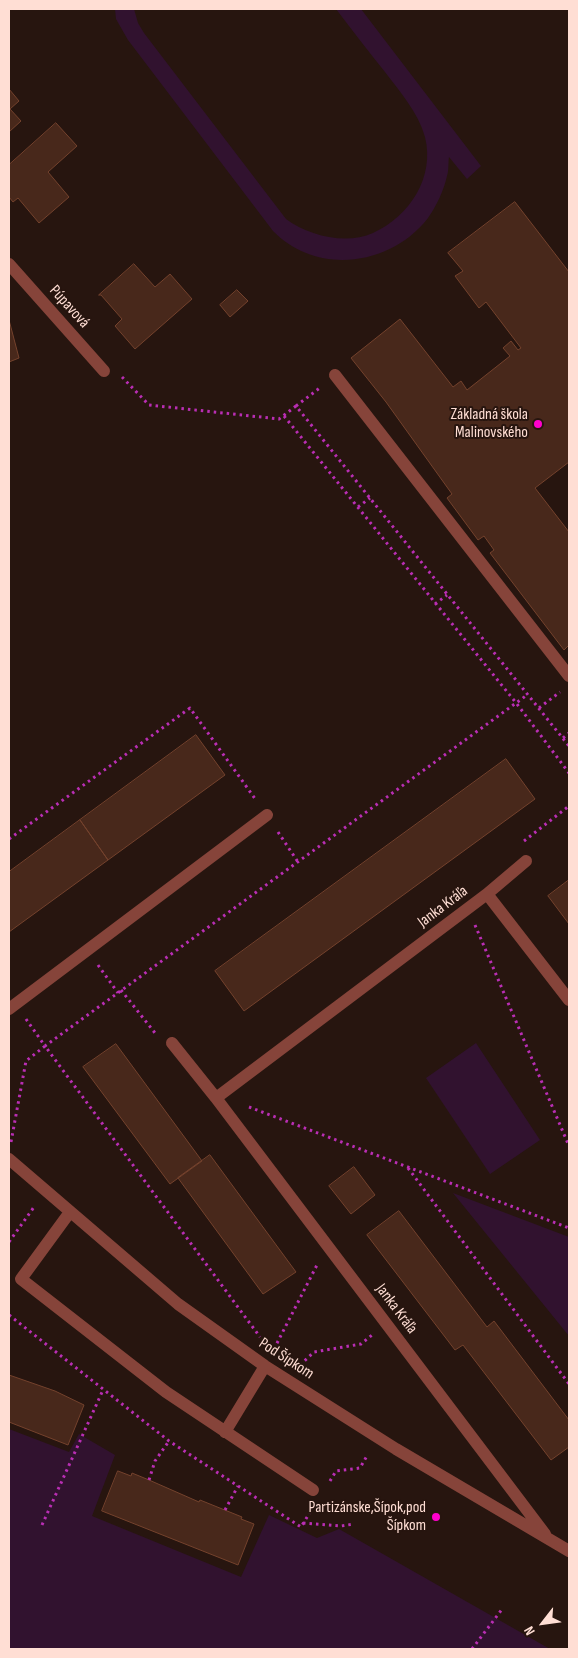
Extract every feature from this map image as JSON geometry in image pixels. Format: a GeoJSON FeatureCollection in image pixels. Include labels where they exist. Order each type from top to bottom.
{"type":"FeatureCollection","features":[{"type":"Feature","properties":{"kind":"street","name":"Púpavová"},"geometry":{"type":"LineString","coordinates":[[9,264],[104,371]]}},
{"type":"Feature","properties":{"kind":"street"},"geometry":{"type":"LineString","coordinates":[[336,376],[569,676]]}},
{"type":"Feature","properties":{"kind":"street"},"geometry":{"type":"LineString","coordinates":[[9,1009],[267,815]]}},
{"type":"Feature","properties":{"kind":"street"},"geometry":{"type":"LineString","coordinates":[[487,894],[526,861]]}},
{"type":"Feature","properties":{"kind":"street","name":"Janka Kráľa"},"geometry":{"type":"LineString","coordinates":[[221,1094],[487,894],[569,1000]]}},
{"type":"Feature","properties":{"kind":"street","name":"Janka Kráľa"},"geometry":{"type":"LineString","coordinates":[[172,1043],[221,1094],[550,1540]]}},
{"type":"Feature","properties":{"kind":"street","name":"Pod Šípkom"},"geometry":{"type":"LineString","coordinates":[[9,1153],[70,1212],[178,1304],[265,1366],[396,1449],[569,1550]]}},
{"type":"Feature","properties":{"kind":"street"},"geometry":{"type":"LineString","coordinates":[[70,1212],[21,1279],[166,1392],[315,1496]]}},
{"type":"Feature","properties":{"kind":"street"},"geometry":{"type":"LineString","coordinates":[[225,1432],[265,1366]]}},
{"type":"Feature","properties":{"kind":"path"},"geometry":{"type":"LineString","coordinates":[[104,371],[116,371],[149,405],[278,419],[336,376]]}},
{"type":"Feature","properties":{"kind":"path"},"geometry":{"type":"LineString","coordinates":[[296,406],[569,746]]}},
{"type":"Feature","properties":{"kind":"path"},"geometry":{"type":"LineString","coordinates":[[284,416],[517,704],[569,773]]}},
{"type":"Feature","properties":{"kind":"path"},"geometry":{"type":"LineString","coordinates":[[358,507],[370,498]]}},
{"type":"Feature","properties":{"kind":"path"},"geometry":{"type":"LineString","coordinates":[[436,604],[447,595]]}},
{"type":"Feature","properties":{"kind":"path"},"geometry":{"type":"LineString","coordinates":[[539,708],[562,691]]}},
{"type":"Feature","properties":{"kind":"path"},"geometry":{"type":"LineString","coordinates":[[9,1153],[26,1061],[527,695]]}},
{"type":"Feature","properties":{"kind":"path"},"geometry":{"type":"LineString","coordinates":[[9,839],[190,708],[267,815],[298,862]]}},
{"type":"Feature","properties":{"kind":"path"},"geometry":{"type":"LineString","coordinates":[[563,738],[569,733]]}},
{"type":"Feature","properties":{"kind":"path"},"geometry":{"type":"LineString","coordinates":[[524,841],[569,806]]}},
{"type":"Feature","properties":{"kind":"path"},"geometry":{"type":"LineString","coordinates":[[468,908],[569,1146]]}},
{"type":"Feature","properties":{"kind":"path"},"geometry":{"type":"LineString","coordinates":[[88,949],[118,993]]}},
{"type":"Feature","properties":{"kind":"path"},"geometry":{"type":"LineString","coordinates":[[122,990],[161,1042],[172,1043]]}},
{"type":"Feature","properties":{"kind":"path"},"geometry":{"type":"LineString","coordinates":[[24,1016],[262,1339]]}},
{"type":"Feature","properties":{"kind":"path"},"geometry":{"type":"LineString","coordinates":[[221,1094],[250,1108],[569,1228]]}},
{"type":"Feature","properties":{"kind":"path"},"geometry":{"type":"LineString","coordinates":[[407,1167],[569,1384]]}},
{"type":"Feature","properties":{"kind":"path"},"geometry":{"type":"LineString","coordinates":[[9,1242],[38,1203]]}},
{"type":"Feature","properties":{"kind":"path"},"geometry":{"type":"LineString","coordinates":[[267,1346],[272,1354],[319,1261]]}},
{"type":"Feature","properties":{"kind":"path"},"geometry":{"type":"LineString","coordinates":[[9,1315],[169,1441],[301,1527],[315,1496]]}},
{"type":"Feature","properties":{"kind":"path"},"geometry":{"type":"LineString","coordinates":[[296,1369],[314,1352],[361,1344]]}},
{"type":"Feature","properties":{"kind":"path"},"geometry":{"type":"LineString","coordinates":[[42,1525],[103,1390]]}},
{"type":"Feature","properties":{"kind":"path"},"geometry":{"type":"LineString","coordinates":[[149,1480],[155,1461],[169,1441]]}},
{"type":"Feature","properties":{"kind":"path"},"geometry":{"type":"LineString","coordinates":[[326,1487],[336,1471],[360,1468],[371,1450]]}},
{"type":"Feature","properties":{"kind":"path"},"geometry":{"type":"LineString","coordinates":[[225,1510],[238,1486]]}},
{"type":"Feature","properties":{"kind":"path"},"geometry":{"type":"LineString","coordinates":[[303,1523],[341,1526],[354,1524]]}},
{"type":"Feature","properties":{"kind":"path"},"geometry":{"type":"LineString","coordinates":[[472,1649],[503,1608]]}},
{"type":"Feature","properties":{"kind":"shaded area"},"geometry":{"type":"Polygon","coordinates":[[[115,9],[134,9],[138,23],[144,33],[286,219],[306,230],[328,237],[340,238],[362,237],[373,233],[386,226],[408,206],[417,194],[426,166],[425,137],[418,119],[397,87],[336,9],[361,9],[481,166],[467,179],[449,157],[444,187],[431,214],[413,234],[394,247],[374,255],[353,259],[332,259],[311,255],[291,245],[273,231],[128,40],[116,19],[115,9]]]}},
{"type":"Feature","properties":{"kind":"shaded area"},"geometry":{"type":"Polygon","coordinates":[[[476,1043],[540,1140],[490,1174],[426,1078],[476,1043]]]}},
{"type":"Feature","properties":{"kind":"shaded area"},"geometry":{"type":"Polygon","coordinates":[[[453,1193],[569,1237],[569,1336],[453,1193]]]}},
{"type":"Feature","properties":{"kind":"shaded area"},"geometry":{"type":"Polygon","coordinates":[[[9,1429],[69,1452],[79,1434],[115,1455],[92,1516],[241,1577],[269,1515],[317,1538],[339,1529],[550,1649],[9,1649],[9,1429]]]}},
{"type":"Feature","properties":{"kind":"building"},"geometry":{"type":"Polygon","coordinates":[[[9,89],[19,101],[10,109],[21,121],[9,132],[9,89]]]}},
{"type":"Feature","properties":{"kind":"building"},"geometry":{"type":"Polygon","coordinates":[[[56,123],[77,146],[48,172],[69,197],[39,223],[18,198],[13,202],[9,197],[9,165],[56,123]]]}},
{"type":"Feature","properties":{"kind":"building"},"geometry":{"type":"Polygon","coordinates":[[[515,202],[569,272],[569,462],[535,488],[569,532],[569,645],[564,650],[490,553],[494,550],[484,536],[478,540],[447,498],[452,494],[386,402],[351,358],[400,319],[453,387],[461,381],[467,390],[510,356],[503,348],[511,341],[518,350],[521,348],[486,302],[479,308],[455,276],[463,271],[448,253],[515,202]]]}},
{"type":"Feature","properties":{"kind":"building"},"geometry":{"type":"Polygon","coordinates":[[[134,264],[155,287],[170,274],[192,299],[135,349],[115,326],[122,319],[99,295],[134,264]]]}},
{"type":"Feature","properties":{"kind":"building"},"geometry":{"type":"Polygon","coordinates":[[[237,290],[248,301],[230,317],[220,305],[237,290]]]}},
{"type":"Feature","properties":{"kind":"building"},"geometry":{"type":"Polygon","coordinates":[[[9,320],[19,358],[9,362],[9,320]]]}},
{"type":"Feature","properties":{"kind":"building"},"geometry":{"type":"Polygon","coordinates":[[[196,735],[225,775],[108,860],[80,820],[196,735]]]}},
{"type":"Feature","properties":{"kind":"building"},"geometry":{"type":"Polygon","coordinates":[[[506,759],[535,799],[244,1011],[215,971],[506,759]]]}},
{"type":"Feature","properties":{"kind":"building"},"geometry":{"type":"Polygon","coordinates":[[[80,820],[108,860],[9,932],[9,872],[80,820]]]}},
{"type":"Feature","properties":{"kind":"building"},"geometry":{"type":"Polygon","coordinates":[[[569,880],[569,924],[548,896],[569,880]]]}},
{"type":"Feature","properties":{"kind":"building"},"geometry":{"type":"Polygon","coordinates":[[[116,1044],[202,1161],[170,1184],[83,1067],[116,1044]]]}},
{"type":"Feature","properties":{"kind":"building"},"geometry":{"type":"Polygon","coordinates":[[[210,1155],[296,1272],[263,1294],[178,1178],[210,1155]]]}},
{"type":"Feature","properties":{"kind":"building"},"geometry":{"type":"Polygon","coordinates":[[[354,1167],[375,1195],[351,1214],[329,1186],[354,1167]]]}},
{"type":"Feature","properties":{"kind":"building"},"geometry":{"type":"Polygon","coordinates":[[[399,1211],[487,1327],[494,1321],[569,1420],[569,1447],[551,1460],[463,1345],[455,1350],[367,1235],[399,1211]]]}},
{"type":"Feature","properties":{"kind":"building"},"geometry":{"type":"Polygon","coordinates":[[[9,1375],[55,1391],[84,1405],[68,1445],[9,1422],[9,1375]]]}},
{"type":"Feature","properties":{"kind":"building"},"geometry":{"type":"Polygon","coordinates":[[[118,1471],[131,1476],[132,1473],[199,1502],[200,1500],[242,1517],[241,1519],[254,1524],[238,1565],[102,1511],[118,1471]]]}},
{"type":"Feature","properties":{"kind":"place","name":"Základná škola Malinovského"},"geometry":{"type":"Point","coordinates":[538,424]}},
{"type":"Feature","properties":{"kind":"place","name":"Partizánske,Šípok,pod Šípkom"},"geometry":{"type":"Point","coordinates":[436,1517]}}]}
